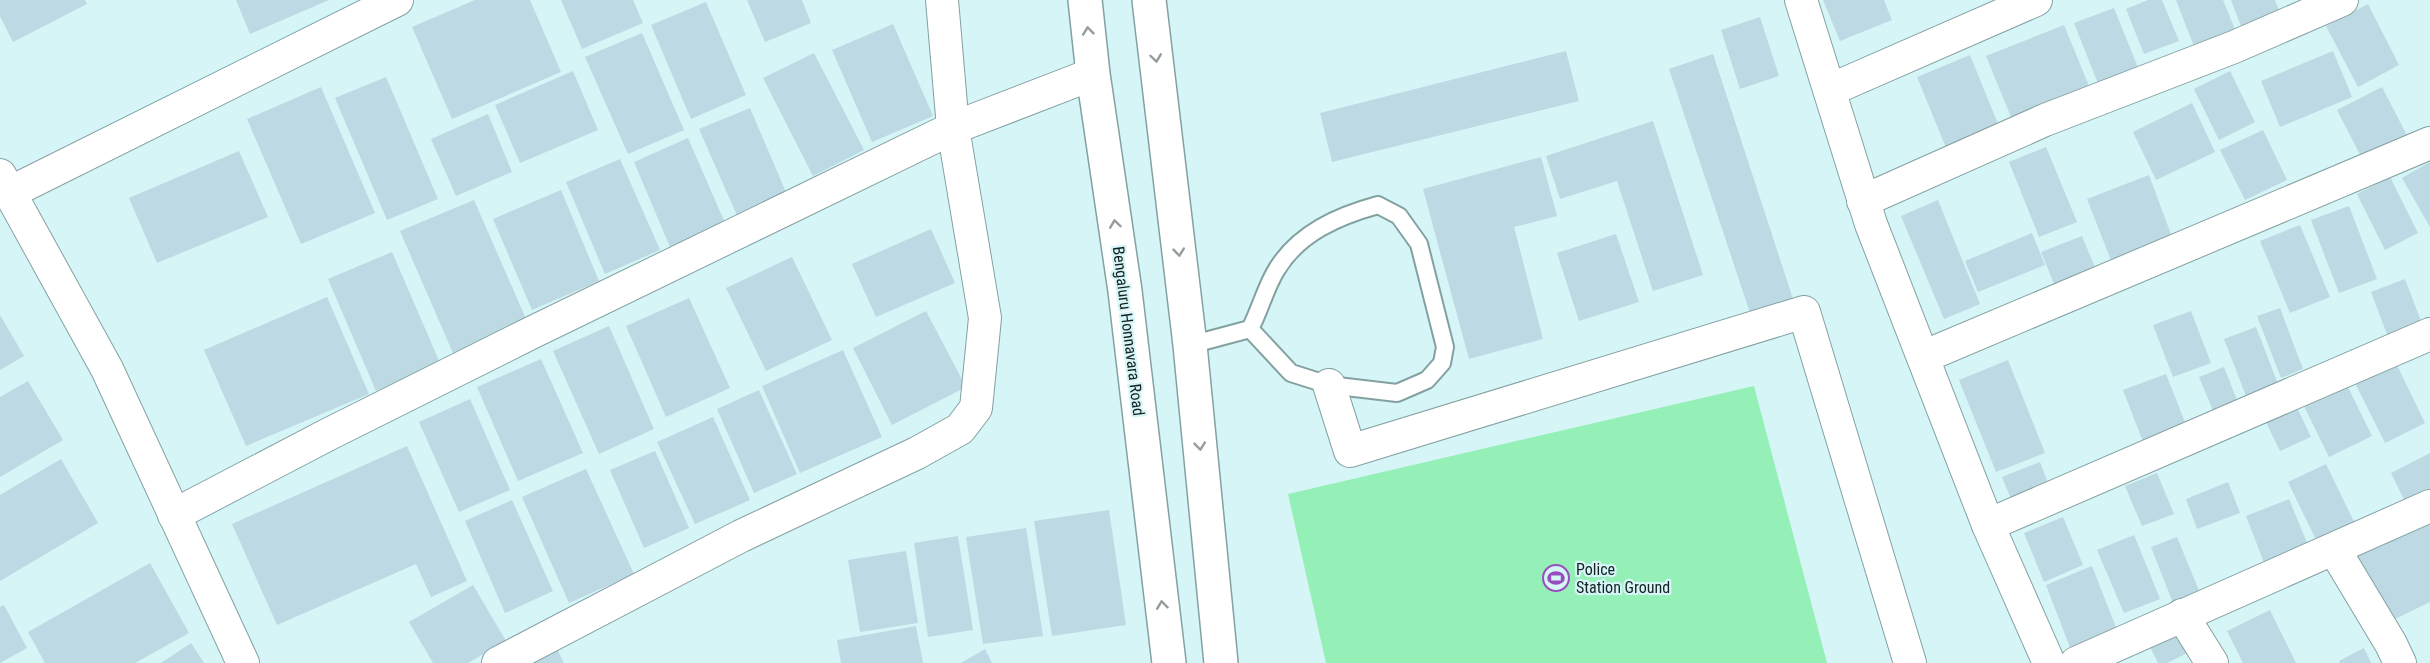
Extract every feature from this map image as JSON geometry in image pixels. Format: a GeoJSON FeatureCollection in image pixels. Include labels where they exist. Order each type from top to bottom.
{"type":"FeatureCollection","features":[{"type":"Feature","properties":{"kind":"main road","name":"Bengaluru Honnavara Road"},"geometry":{"type":"LineString","coordinates":[[1085,0],[1093,74],[1126,302],[1169,663]]}},
{"type":"Feature","properties":{"kind":"main road"},"geometry":{"type":"LineString","coordinates":[[1149,0],[1190,345],[1221,663]]}},
{"type":"Feature","properties":{"kind":"street"},"geometry":{"type":"LineString","coordinates":[[243,663],[107,369],[5,184],[398,0]]}},
{"type":"Feature","properties":{"kind":"street"},"geometry":{"type":"LineString","coordinates":[[498,663],[741,536],[917,453],[960,429],[976,408],[985,318],[952,128],[942,0]]}},
{"type":"Feature","properties":{"kind":"street"},"geometry":{"type":"LineString","coordinates":[[1801,0],[1863,201],[1988,525],[2049,663]]}},
{"type":"Feature","properties":{"kind":"street"},"geometry":{"type":"LineString","coordinates":[[1830,90],[2036,0]]}},
{"type":"Feature","properties":{"kind":"street"},"geometry":{"type":"LineString","coordinates":[[1863,201],[2045,120],[2234,47],[2342,0]]}},
{"type":"Feature","properties":{"kind":"street"},"geometry":{"type":"LineString","coordinates":[[174,515],[393,402],[952,128],[1093,74]]}},
{"type":"Feature","properties":{"kind":"street"},"geometry":{"type":"LineString","coordinates":[[1923,357],[2430,143]]}},
{"type":"Feature","properties":{"kind":"street"},"geometry":{"type":"LineString","coordinates":[[1329,385],[1350,451],[1804,312],[1910,663]]}},
{"type":"Feature","properties":{"kind":"street"},"geometry":{"type":"LineString","coordinates":[[1988,525],[2430,334]]}},
{"type":"Feature","properties":{"kind":"street"},"geometry":{"type":"LineString","coordinates":[[2076,663],[2430,506]]}},
{"type":"Feature","properties":{"kind":"street"},"geometry":{"type":"LineString","coordinates":[[2334,549],[2400,663]]}},
{"type":"Feature","properties":{"kind":"street"},"geometry":{"type":"LineString","coordinates":[[2182,615],[2212,663]]}},
{"type":"Feature","properties":{"kind":"lane"},"geometry":{"type":"LineString","coordinates":[[1190,345],[1250,329],[1260,312],[1276,269],[1303,238],[1355,211],[1378,205],[1399,216],[1419,244],[1445,347],[1442,363],[1427,380],[1397,393],[1329,385],[1291,373],[1250,329]]}},
{"type":"Feature","properties":{"kind":"green space","name":"Police Station Ground"},"geometry":{"type":"Polygon","coordinates":[[[1754,386],[1827,663],[1326,663],[1288,494],[1754,386]]]}},
{"type":"Feature","properties":{"kind":"building"},"geometry":{"type":"Polygon","coordinates":[[[0,0],[85,0],[87,4],[13,42],[0,16],[0,0]]]}},
{"type":"Feature","properties":{"kind":"building"},"geometry":{"type":"Polygon","coordinates":[[[236,0],[329,0],[250,34],[236,0]]]}},
{"type":"Feature","properties":{"kind":"building"},"geometry":{"type":"Polygon","coordinates":[[[475,0],[530,0],[561,72],[452,119],[412,27],[475,0]]]}},
{"type":"Feature","properties":{"kind":"building"},"geometry":{"type":"Polygon","coordinates":[[[561,0],[633,0],[643,23],[582,49],[561,0]]]}},
{"type":"Feature","properties":{"kind":"building"},"geometry":{"type":"Polygon","coordinates":[[[747,0],[802,0],[811,23],[765,42],[747,0]]]}},
{"type":"Feature","properties":{"kind":"building"},"geometry":{"type":"Polygon","coordinates":[[[1823,0],[1884,0],[1892,20],[1840,41],[1823,0]]]}},
{"type":"Feature","properties":{"kind":"building"},"geometry":{"type":"Polygon","coordinates":[[[2148,0],[2162,0],[2179,41],[2144,54],[2126,9],[2148,0]]]}},
{"type":"Feature","properties":{"kind":"building"},"geometry":{"type":"Polygon","coordinates":[[[2176,0],[2223,0],[2238,37],[2197,54],[2176,0]]]}},
{"type":"Feature","properties":{"kind":"building"},"geometry":{"type":"Polygon","coordinates":[[[2231,0],[2275,0],[2279,11],[2241,26],[2231,0]]]}},
{"type":"Feature","properties":{"kind":"building"},"geometry":{"type":"Polygon","coordinates":[[[706,2],[746,95],[691,119],[651,25],[706,2]]]}},
{"type":"Feature","properties":{"kind":"building"},"geometry":{"type":"Polygon","coordinates":[[[2368,4],[2399,65],[2358,87],[2326,26],[2368,4]]]}},
{"type":"Feature","properties":{"kind":"building"},"geometry":{"type":"Polygon","coordinates":[[[2114,8],[2139,70],[2099,86],[2074,23],[2114,8]]]}},
{"type":"Feature","properties":{"kind":"building"},"geometry":{"type":"Polygon","coordinates":[[[1760,17],[1779,76],[1740,89],[1721,30],[1760,17]]]}},
{"type":"Feature","properties":{"kind":"building"},"geometry":{"type":"Polygon","coordinates":[[[893,24],[933,116],[872,142],[832,50],[893,24]]]}},
{"type":"Feature","properties":{"kind":"building"},"geometry":{"type":"Polygon","coordinates":[[[2064,25],[2089,86],[2011,117],[1986,56],[2064,25]]]}},
{"type":"Feature","properties":{"kind":"building"},"geometry":{"type":"Polygon","coordinates":[[[642,33],[684,130],[628,154],[585,57],[642,33]]]}},
{"type":"Feature","properties":{"kind":"building"},"geometry":{"type":"Polygon","coordinates":[[[1566,51],[1579,101],[1332,162],[1320,113],[1566,51]]]}},
{"type":"Feature","properties":{"kind":"building"},"geometry":{"type":"Polygon","coordinates":[[[2333,51],[2352,97],[2280,127],[2261,81],[2333,51]]]}},
{"type":"Feature","properties":{"kind":"building"},"geometry":{"type":"Polygon","coordinates":[[[814,53],[864,150],[813,176],[763,78],[814,53]]]}},
{"type":"Feature","properties":{"kind":"building"},"geometry":{"type":"Polygon","coordinates":[[[1713,54],[1794,302],[1751,316],[1669,69],[1713,54]]]}},
{"type":"Feature","properties":{"kind":"building"},"geometry":{"type":"Polygon","coordinates":[[[1970,55],[2002,134],[1949,155],[1917,77],[1970,55]]]}},
{"type":"Feature","properties":{"kind":"building"},"geometry":{"type":"Polygon","coordinates":[[[573,71],[598,130],[520,163],[495,105],[573,71]]]}},
{"type":"Feature","properties":{"kind":"building"},"geometry":{"type":"Polygon","coordinates":[[[2230,71],[2255,122],[2219,140],[2194,89],[2230,71]]]}},
{"type":"Feature","properties":{"kind":"building"},"geometry":{"type":"Polygon","coordinates":[[[386,77],[438,199],[387,220],[335,98],[386,77]]]}},
{"type":"Feature","properties":{"kind":"building"},"geometry":{"type":"Polygon","coordinates":[[[321,87],[375,213],[301,244],[247,119],[321,87]]]}},
{"type":"Feature","properties":{"kind":"building"},"geometry":{"type":"Polygon","coordinates":[[[2382,87],[2412,145],[2367,168],[2337,110],[2382,87]]]}},
{"type":"Feature","properties":{"kind":"building"},"geometry":{"type":"Polygon","coordinates":[[[2192,103],[2215,152],[2156,180],[2133,132],[2192,103]]]}},
{"type":"Feature","properties":{"kind":"building"},"geometry":{"type":"Polygon","coordinates":[[[750,108],[788,197],[738,218],[699,129],[750,108]]]}},
{"type":"Feature","properties":{"kind":"building"},"geometry":{"type":"Polygon","coordinates":[[[488,114],[512,172],[456,196],[431,139],[488,114]]]}},
{"type":"Feature","properties":{"kind":"building"},"geometry":{"type":"Polygon","coordinates":[[[1653,121],[1703,275],[1653,291],[1617,181],[1560,199],[1546,156],[1653,121]]]}},
{"type":"Feature","properties":{"kind":"building"},"geometry":{"type":"Polygon","coordinates":[[[2263,130],[2287,180],[2245,200],[2220,150],[2263,130]]]}},
{"type":"Feature","properties":{"kind":"building"},"geometry":{"type":"Polygon","coordinates":[[[688,138],[725,223],[670,247],[634,162],[688,138]]]}},
{"type":"Feature","properties":{"kind":"building"},"geometry":{"type":"Polygon","coordinates":[[[2046,147],[2077,222],[2039,237],[2009,162],[2046,147]]]}},
{"type":"Feature","properties":{"kind":"building"},"geometry":{"type":"Polygon","coordinates":[[[239,151],[268,217],[157,263],[129,198],[239,151]]]}},
{"type":"Feature","properties":{"kind":"building"},"geometry":{"type":"Polygon","coordinates":[[[1541,157],[1557,216],[1514,227],[1543,339],[1469,359],[1423,189],[1541,157]]]}},
{"type":"Feature","properties":{"kind":"building"},"geometry":{"type":"Polygon","coordinates":[[[620,159],[660,250],[605,274],[566,182],[620,159]]]}},
{"type":"Feature","properties":{"kind":"building"},"geometry":{"type":"Polygon","coordinates":[[[2430,162],[2430,227],[2402,178],[2430,162]]]}},
{"type":"Feature","properties":{"kind":"building"},"geometry":{"type":"Polygon","coordinates":[[[2149,175],[2175,245],[2114,268],[2087,199],[2149,175]]]}},
{"type":"Feature","properties":{"kind":"building"},"geometry":{"type":"Polygon","coordinates":[[[2390,177],[2418,233],[2385,250],[2357,194],[2390,177]]]}},
{"type":"Feature","properties":{"kind":"building"},"geometry":{"type":"Polygon","coordinates":[[[561,190],[599,281],[532,310],[493,219],[561,190]]]}},
{"type":"Feature","properties":{"kind":"building"},"geometry":{"type":"Polygon","coordinates":[[[474,200],[530,328],[456,360],[400,231],[474,200]]]}},
{"type":"Feature","properties":{"kind":"building"},"geometry":{"type":"Polygon","coordinates":[[[1938,200],[1980,304],[1944,319],[1901,216],[1938,200]]]}},
{"type":"Feature","properties":{"kind":"building"},"geometry":{"type":"Polygon","coordinates":[[[2349,206],[2377,279],[2339,293],[2311,220],[2349,206]]]}},
{"type":"Feature","properties":{"kind":"building"},"geometry":{"type":"Polygon","coordinates":[[[2300,225],[2330,297],[2290,313],[2260,241],[2300,225]]]}},
{"type":"Feature","properties":{"kind":"building"},"geometry":{"type":"Polygon","coordinates":[[[931,229],[955,283],[876,317],[852,264],[931,229]]]}},
{"type":"Feature","properties":{"kind":"building"},"geometry":{"type":"Polygon","coordinates":[[[2032,233],[2045,265],[1978,292],[1965,261],[2032,233]]]}},
{"type":"Feature","properties":{"kind":"building"},"geometry":{"type":"Polygon","coordinates":[[[1616,234],[1639,302],[1579,321],[1557,253],[1616,234]]]}},
{"type":"Feature","properties":{"kind":"building"},"geometry":{"type":"Polygon","coordinates":[[[2082,236],[2096,270],[2055,286],[2041,252],[2082,236]]]}},
{"type":"Feature","properties":{"kind":"building"},"geometry":{"type":"Polygon","coordinates":[[[392,252],[440,363],[376,391],[328,279],[392,252]]]}},
{"type":"Feature","properties":{"kind":"building"},"geometry":{"type":"Polygon","coordinates":[[[792,257],[832,340],[766,371],[726,288],[792,257]]]}},
{"type":"Feature","properties":{"kind":"building"},"geometry":{"type":"Polygon","coordinates":[[[2405,279],[2424,329],[2390,342],[2371,292],[2405,279]]]}},
{"type":"Feature","properties":{"kind":"building"},"geometry":{"type":"Polygon","coordinates":[[[327,297],[369,394],[246,446],[204,350],[327,297]]]}},
{"type":"Feature","properties":{"kind":"building"},"geometry":{"type":"Polygon","coordinates":[[[689,298],[730,388],[666,417],[626,326],[689,298]]]}},
{"type":"Feature","properties":{"kind":"building"},"geometry":{"type":"Polygon","coordinates":[[[2280,308],[2303,369],[2281,378],[2257,316],[2280,308]]]}},
{"type":"Feature","properties":{"kind":"building"},"geometry":{"type":"Polygon","coordinates":[[[926,311],[966,387],[892,425],[853,348],[926,311]]]}},
{"type":"Feature","properties":{"kind":"building"},"geometry":{"type":"Polygon","coordinates":[[[2191,311],[2211,363],[2173,377],[2153,325],[2191,311]]]}},
{"type":"Feature","properties":{"kind":"building"},"geometry":{"type":"Polygon","coordinates":[[[0,315],[24,356],[0,370],[0,315]]]}},
{"type":"Feature","properties":{"kind":"building"},"geometry":{"type":"Polygon","coordinates":[[[609,326],[654,429],[599,454],[553,351],[609,326]]]}},
{"type":"Feature","properties":{"kind":"building"},"geometry":{"type":"Polygon","coordinates":[[[2256,327],[2280,389],[2248,401],[2224,339],[2256,327]]]}},
{"type":"Feature","properties":{"kind":"building"},"geometry":{"type":"Polygon","coordinates":[[[843,350],[882,437],[800,473],[762,386],[843,350]]]}},
{"type":"Feature","properties":{"kind":"building"},"geometry":{"type":"Polygon","coordinates":[[[2393,357],[2425,423],[2385,443],[2352,377],[2393,357]]]}},
{"type":"Feature","properties":{"kind":"building"},"geometry":{"type":"Polygon","coordinates":[[[541,359],[583,453],[518,481],[477,387],[541,359]]]}},
{"type":"Feature","properties":{"kind":"building"},"geometry":{"type":"Polygon","coordinates":[[[2008,360],[2045,453],[1996,472],[1959,380],[2008,360]]]}},
{"type":"Feature","properties":{"kind":"building"},"geometry":{"type":"Polygon","coordinates":[[[2224,367],[2238,403],[2214,413],[2199,377],[2224,367]]]}},
{"type":"Feature","properties":{"kind":"building"},"geometry":{"type":"Polygon","coordinates":[[[2166,374],[2190,435],[2147,452],[2123,390],[2166,374]]]}},
{"type":"Feature","properties":{"kind":"building"},"geometry":{"type":"Polygon","coordinates":[[[2342,375],[2372,436],[2329,457],[2299,396],[2342,375]]]}},
{"type":"Feature","properties":{"kind":"building"},"geometry":{"type":"Polygon","coordinates":[[[28,381],[63,440],[0,477],[0,397],[28,381]]]}},
{"type":"Feature","properties":{"kind":"building"},"geometry":{"type":"Polygon","coordinates":[[[759,390],[797,474],[754,493],[717,409],[759,390]]]}},
{"type":"Feature","properties":{"kind":"building"},"geometry":{"type":"Polygon","coordinates":[[[470,399],[510,490],[459,512],[419,422],[470,399]]]}},
{"type":"Feature","properties":{"kind":"building"},"geometry":{"type":"Polygon","coordinates":[[[2293,399],[2311,437],[2280,451],[2262,414],[2293,399]]]}},
{"type":"Feature","properties":{"kind":"building"},"geometry":{"type":"Polygon","coordinates":[[[713,417],[750,500],[695,524],[657,442],[713,417]]]}},
{"type":"Feature","properties":{"kind":"building"},"geometry":{"type":"Polygon","coordinates":[[[407,446],[467,581],[431,597],[416,564],[277,625],[232,524],[407,446]]]}},
{"type":"Feature","properties":{"kind":"building"},"geometry":{"type":"Polygon","coordinates":[[[655,451],[689,528],[644,548],[610,470],[655,451]]]}},
{"type":"Feature","properties":{"kind":"building"},"geometry":{"type":"Polygon","coordinates":[[[2430,453],[2430,500],[2409,510],[2391,473],[2430,453]]]}},
{"type":"Feature","properties":{"kind":"building"},"geometry":{"type":"Polygon","coordinates":[[[61,459],[98,523],[0,581],[0,495],[61,459]]]}},
{"type":"Feature","properties":{"kind":"building"},"geometry":{"type":"Polygon","coordinates":[[[2040,462],[2053,496],[2016,511],[2002,477],[2040,462]]]}},
{"type":"Feature","properties":{"kind":"building"},"geometry":{"type":"Polygon","coordinates":[[[2326,464],[2359,532],[2321,550],[2288,482],[2326,464]]]}},
{"type":"Feature","properties":{"kind":"building"},"geometry":{"type":"Polygon","coordinates":[[[586,469],[634,574],[569,603],[522,497],[586,469]]]}},
{"type":"Feature","properties":{"kind":"building"},"geometry":{"type":"Polygon","coordinates":[[[2157,473],[2174,514],[2142,526],[2125,486],[2157,473]]]}},
{"type":"Feature","properties":{"kind":"building"},"geometry":{"type":"Polygon","coordinates":[[[2228,482],[2240,513],[2197,529],[2186,499],[2228,482]]]}},
{"type":"Feature","properties":{"kind":"building"},"geometry":{"type":"Polygon","coordinates":[[[2289,499],[2312,555],[2268,573],[2246,516],[2289,499]]]}},
{"type":"Feature","properties":{"kind":"building"},"geometry":{"type":"Polygon","coordinates":[[[512,500],[553,591],[505,613],[465,521],[512,500]]]}},
{"type":"Feature","properties":{"kind":"building"},"geometry":{"type":"Polygon","coordinates":[[[1109,510],[1126,625],[1052,636],[1034,521],[1109,510]]]}},
{"type":"Feature","properties":{"kind":"building"},"geometry":{"type":"Polygon","coordinates":[[[2063,517],[2083,565],[2044,582],[2024,533],[2063,517]]]}},
{"type":"Feature","properties":{"kind":"building"},"geometry":{"type":"Polygon","coordinates":[[[2430,517],[2430,602],[2383,625],[2349,556],[2430,517]]]}},
{"type":"Feature","properties":{"kind":"building"},"geometry":{"type":"Polygon","coordinates":[[[1026,528],[1043,636],[983,644],[966,537],[1026,528]]]}},
{"type":"Feature","properties":{"kind":"building"},"geometry":{"type":"Polygon","coordinates":[[[2134,535],[2160,599],[2124,613],[2097,550],[2134,535]]]}},
{"type":"Feature","properties":{"kind":"building"},"geometry":{"type":"Polygon","coordinates":[[[958,536],[973,630],[928,637],[914,543],[958,536]]]}},
{"type":"Feature","properties":{"kind":"building"},"geometry":{"type":"Polygon","coordinates":[[[2177,537],[2200,593],[2173,603],[2151,547],[2177,537]]]}},
{"type":"Feature","properties":{"kind":"building"},"geometry":{"type":"Polygon","coordinates":[[[906,551],[918,623],[860,632],[848,560],[906,551]]]}},
{"type":"Feature","properties":{"kind":"building"},"geometry":{"type":"Polygon","coordinates":[[[150,563],[189,633],[135,663],[45,663],[28,632],[150,563]]]}},
{"type":"Feature","properties":{"kind":"building"},"geometry":{"type":"Polygon","coordinates":[[[2092,566],[2121,640],[2074,658],[2046,585],[2092,566]]]}},
{"type":"Feature","properties":{"kind":"building"},"geometry":{"type":"Polygon","coordinates":[[[473,585],[506,641],[468,663],[433,663],[409,622],[473,585]]]}},
{"type":"Feature","properties":{"kind":"building"},"geometry":{"type":"Polygon","coordinates":[[[4,605],[27,648],[0,663],[0,607],[4,605]]]}},
{"type":"Feature","properties":{"kind":"building"},"geometry":{"type":"Polygon","coordinates":[[[2270,610],[2296,663],[2243,663],[2227,631],[2270,610]]]}},
{"type":"Feature","properties":{"kind":"building"},"geometry":{"type":"Polygon","coordinates":[[[916,626],[923,663],[841,663],[837,640],[916,626]]]}},
{"type":"Feature","properties":{"kind":"building"},"geometry":{"type":"Polygon","coordinates":[[[2190,628],[2200,647],[2167,663],[2158,663],[2150,647],[2190,628]]]}},
{"type":"Feature","properties":{"kind":"building"},"geometry":{"type":"Polygon","coordinates":[[[191,643],[204,663],[161,663],[191,643]]]}},
{"type":"Feature","properties":{"kind":"building"},"geometry":{"type":"Polygon","coordinates":[[[555,645],[564,663],[522,663],[555,645]]]}},
{"type":"Feature","properties":{"kind":"building"},"geometry":{"type":"Polygon","coordinates":[[[2364,648],[2371,663],[2340,663],[2339,661],[2364,648]]]}},
{"type":"Feature","properties":{"kind":"building"},"geometry":{"type":"Polygon","coordinates":[[[985,649],[992,663],[961,663],[985,649]]]}},
{"type":"Feature","properties":{"kind":"place","name":"Police Station Ground"},"geometry":{"type":"Point","coordinates":[1556,578]}}]}
